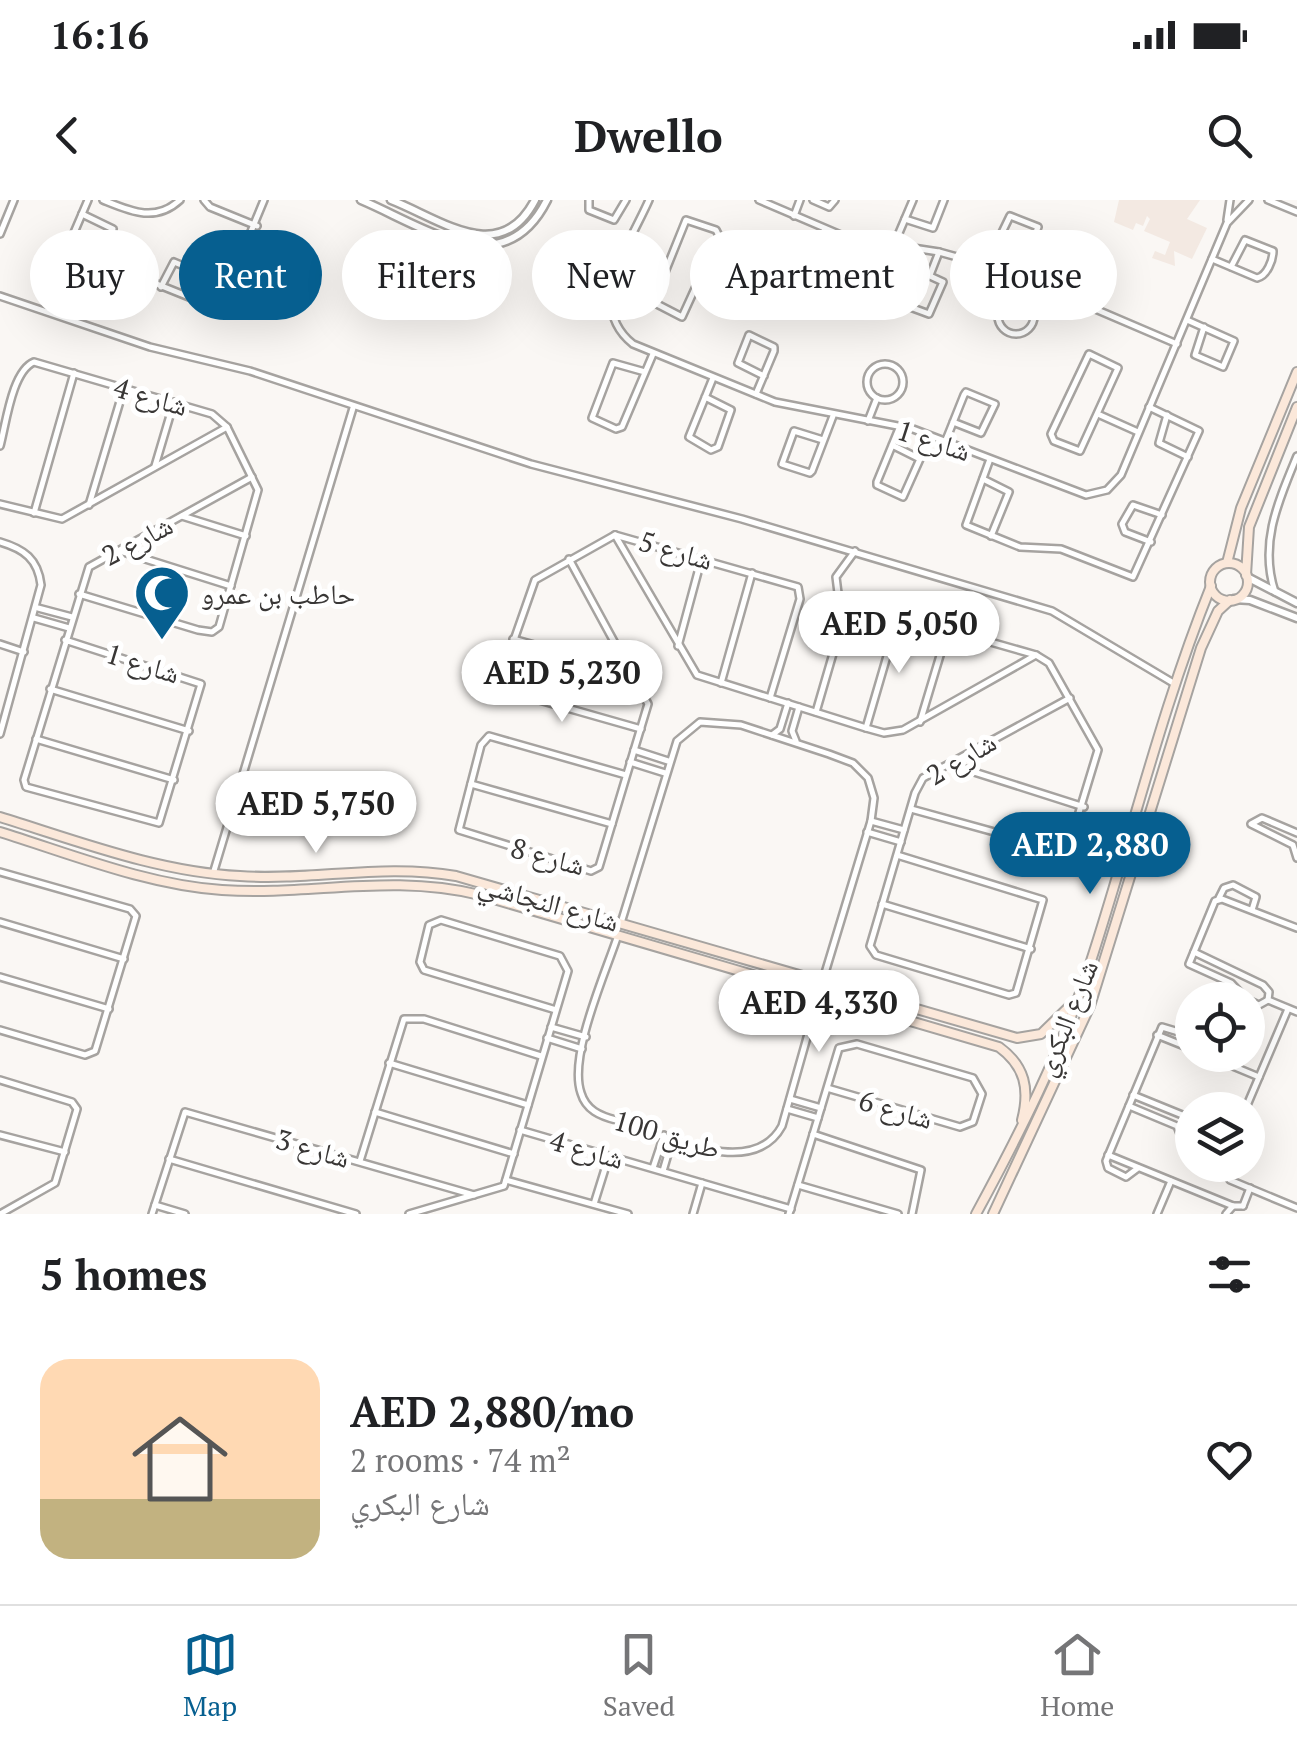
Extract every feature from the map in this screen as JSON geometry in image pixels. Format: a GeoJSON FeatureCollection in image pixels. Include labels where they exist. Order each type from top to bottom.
{"type":"FeatureCollection","features":[{"type":"Feature","properties":{"kind":"main road"},"geometry":{"type":"LineString","coordinates":[[1297,372],[1242,508],[1227,563],[1214,571],[1211,586],[1218,597],[1232,600],[1246,590],[1249,527],[1297,407]]}},
{"type":"Feature","properties":{"kind":"main road"},"geometry":{"type":"LineString","coordinates":[[1227,563],[1239,566],[1246,576]]}},
{"type":"Feature","properties":{"kind":"main road","name":"شارع البكري"},"geometry":{"type":"LineString","coordinates":[[976,1214],[1076,1000],[1175,684],[1211,586]]}},
{"type":"Feature","properties":{"kind":"main road","name":"شارع البكري"},"geometry":{"type":"LineString","coordinates":[[993,1214],[1076,1042],[1202,648],[1218,611],[1232,600]]}},
{"type":"Feature","properties":{"kind":"main road","name":"شارع النجاشي"},"geometry":{"type":"LineString","coordinates":[[0,817],[77,841],[213,874],[270,877],[407,869],[456,876],[1017,1038],[1041,1034],[1076,1000]]}},
{"type":"Feature","properties":{"kind":"main road"},"geometry":{"type":"LineString","coordinates":[[1126,886],[1138,828],[1130,824]]}},
{"type":"Feature","properties":{"kind":"main road","name":"شارع النجاشي"},"geometry":{"type":"LineString","coordinates":[[0,832],[150,877],[218,890],[407,882],[530,909],[999,1047],[1009,1055],[1025,1085],[1022,1120]]}},
{"type":"Feature","properties":{"kind":"main road"},"geometry":{"type":"LineString","coordinates":[[52,848],[58,842],[56,834]]}},
{"type":"Feature","properties":{"kind":"main road"},"geometry":{"type":"LineString","coordinates":[[71,854],[70,844],[77,841]]}},
{"type":"Feature","properties":{"kind":"main road"},"geometry":{"type":"LineString","coordinates":[[510,904],[514,892]]}},
{"type":"Feature","properties":{"kind":"main road"},"geometry":{"type":"LineString","coordinates":[[530,909],[526,901],[531,897]]}},
{"type":"Feature","properties":{"kind":"main road"},"geometry":{"type":"LineString","coordinates":[[919,1023],[926,1018],[923,1013]]}},
{"type":"Feature","properties":{"kind":"street"},"geometry":{"type":"LineString","coordinates":[[0,234],[14,200]]}},
{"type":"Feature","properties":{"kind":"street"},"geometry":{"type":"LineString","coordinates":[[76,230],[88,200]]}},
{"type":"Feature","properties":{"kind":"street"},"geometry":{"type":"LineString","coordinates":[[103,200],[144,214],[168,209],[180,200]]}},
{"type":"Feature","properties":{"kind":"street"},"geometry":{"type":"LineString","coordinates":[[204,200],[210,207],[257,226]]}},
{"type":"Feature","properties":{"kind":"street"},"geometry":{"type":"LineString","coordinates":[[255,230],[264,200]]}},
{"type":"Feature","properties":{"kind":"street"},"geometry":{"type":"LineString","coordinates":[[362,200],[484,247],[516,240],[532,226],[547,200]]}},
{"type":"Feature","properties":{"kind":"street"},"geometry":{"type":"LineString","coordinates":[[391,200],[485,237],[512,229],[535,200]]}},
{"type":"Feature","properties":{"kind":"street"},"geometry":{"type":"LineString","coordinates":[[589,200],[588,210],[612,220],[618,218],[626,200]]}},
{"type":"Feature","properties":{"kind":"street"},"geometry":{"type":"LineString","coordinates":[[759,200],[831,230]]}},
{"type":"Feature","properties":{"kind":"street"},"geometry":{"type":"LineString","coordinates":[[794,216],[800,200]]}},
{"type":"Feature","properties":{"kind":"street"},"geometry":{"type":"LineString","coordinates":[[813,200],[830,206],[835,200]]}},
{"type":"Feature","properties":{"kind":"street"},"geometry":{"type":"LineString","coordinates":[[900,230],[913,200]]}},
{"type":"Feature","properties":{"kind":"street"},"geometry":{"type":"LineString","coordinates":[[905,219],[933,228],[944,200]]}},
{"type":"Feature","properties":{"kind":"street","name":"شارع 1"},"geometry":{"type":"LineString","coordinates":[[613,320],[617,329],[653,354],[756,394],[833,416],[900,426],[946,440],[1076,493],[1097,494],[1121,476],[1227,223],[1230,200]]}},
{"type":"Feature","properties":{"kind":"street","name":"شارع 1"},"geometry":{"type":"LineString","coordinates":[[1227,223],[1248,200]]}},
{"type":"Feature","properties":{"kind":"street"},"geometry":{"type":"LineString","coordinates":[[1268,200],[1297,212]]}},
{"type":"Feature","properties":{"kind":"street"},"geometry":{"type":"LineString","coordinates":[[635,230],[646,201]]}},
{"type":"Feature","properties":{"kind":"street"},"geometry":{"type":"LineString","coordinates":[[82,214],[111,230]]}},
{"type":"Feature","properties":{"kind":"street"},"geometry":{"type":"LineString","coordinates":[[1010,216],[1038,227],[1026,256],[996,245],[1010,216]]}},
{"type":"Feature","properties":{"kind":"street"},"geometry":{"type":"LineString","coordinates":[[686,220],[718,232],[684,316],[654,304],[666,268],[686,220]]}},
{"type":"Feature","properties":{"kind":"street"},"geometry":{"type":"LineString","coordinates":[[788,239],[816,248],[803,277],[777,266],[788,239]]}},
{"type":"Feature","properties":{"kind":"street"},"geometry":{"type":"LineString","coordinates":[[1212,259],[1231,267],[1262,277],[1272,250],[1245,240],[1231,267]]}},
{"type":"Feature","properties":{"kind":"street"},"geometry":{"type":"LineString","coordinates":[[930,251],[950,255]]}},
{"type":"Feature","properties":{"kind":"street"},"geometry":{"type":"LineString","coordinates":[[930,275],[939,252]]}},
{"type":"Feature","properties":{"kind":"street"},"geometry":{"type":"LineString","coordinates":[[179,264],[174,262],[160,286],[179,294]]}},
{"type":"Feature","properties":{"kind":"street"},"geometry":{"type":"LineString","coordinates":[[560,270],[590,282],[576,308],[549,297],[560,270]]}},
{"type":"Feature","properties":{"kind":"street"},"geometry":{"type":"LineString","coordinates":[[914,272],[930,275],[943,284],[930,314],[903,306],[914,272]]}},
{"type":"Feature","properties":{"kind":"street"},"geometry":{"type":"LineString","coordinates":[[0,296],[150,346],[250,371],[531,464],[855,551],[1052,611],[1175,684]]}},
{"type":"Feature","properties":{"kind":"street"},"geometry":{"type":"LineString","coordinates":[[1009,297],[1022,299],[1034,308],[1020,336],[997,323],[1009,297]]}},
{"type":"Feature","properties":{"kind":"street"},"geometry":{"type":"LineString","coordinates":[[1117,319],[1177,344]]}},
{"type":"Feature","properties":{"kind":"street"},"geometry":{"type":"LineString","coordinates":[[1187,320],[1204,327],[1234,341],[1223,367],[1196,355],[1204,327]]}},
{"type":"Feature","properties":{"kind":"street"},"geometry":{"type":"LineString","coordinates":[[756,394],[764,376],[774,345],[749,335],[737,362],[764,376]]}},
{"type":"Feature","properties":{"kind":"street"},"geometry":{"type":"LineString","coordinates":[[645,372],[613,362],[592,418],[619,429],[645,372],[653,354]]}},
{"type":"Feature","properties":{"kind":"street"},"geometry":{"type":"LineString","coordinates":[[1089,354],[1118,368],[1100,414],[1082,450],[1051,437],[1082,360],[1089,354]]}},
{"type":"Feature","properties":{"kind":"street","name":"شارع 4"},"geometry":{"type":"LineString","coordinates":[[0,446],[26,366],[34,362],[212,414],[227,428],[62,518],[0,504]]}},
{"type":"Feature","properties":{"kind":"street"},"geometry":{"type":"LineString","coordinates":[[876,362],[904,371],[893,401],[877,398],[865,390],[876,362]]}},
{"type":"Feature","properties":{"kind":"street"},"geometry":{"type":"LineString","coordinates":[[34,513],[74,373]]}},
{"type":"Feature","properties":{"kind":"street"},"geometry":{"type":"LineString","coordinates":[[705,397],[731,410],[718,447],[712,450],[689,439],[705,397],[713,378]]}},
{"type":"Feature","properties":{"kind":"street"},"geometry":{"type":"LineString","coordinates":[[89,505],[124,388]]}},
{"type":"Feature","properties":{"kind":"street"},"geometry":{"type":"LineString","coordinates":[[946,440],[953,422],[966,392],[995,404],[982,433],[953,422]]}},
{"type":"Feature","properties":{"kind":"street"},"geometry":{"type":"LineString","coordinates":[[868,420],[877,398]]}},
{"type":"Feature","properties":{"kind":"street"},"geometry":{"type":"LineString","coordinates":[[154,469],[174,402]]}},
{"type":"Feature","properties":{"kind":"street"},"geometry":{"type":"LineString","coordinates":[[990,459],[964,522],[1020,547],[1061,549],[1131,578],[1199,429],[1149,407]]}},
{"type":"Feature","properties":{"kind":"street"},"geometry":{"type":"LineString","coordinates":[[213,874],[353,408]]}},
{"type":"Feature","properties":{"kind":"street"},"geometry":{"type":"LineString","coordinates":[[1100,414],[1139,432]]}},
{"type":"Feature","properties":{"kind":"street"},"geometry":{"type":"LineString","coordinates":[[1168,414],[1159,443],[1188,456]]}},
{"type":"Feature","properties":{"kind":"street"},"geometry":{"type":"LineString","coordinates":[[823,440],[794,431],[782,464],[810,474],[833,416]]}},
{"type":"Feature","properties":{"kind":"street"},"geometry":{"type":"LineString","coordinates":[[892,445],[920,458],[903,497],[877,486],[892,445],[900,426]]}},
{"type":"Feature","properties":{"kind":"street"},"geometry":{"type":"LineString","coordinates":[[79,594],[212,632],[219,627],[258,490],[227,428]]}},
{"type":"Feature","properties":{"kind":"street"},"geometry":{"type":"LineString","coordinates":[[1276,594],[1266,565],[1270,530],[1297,456]]}},
{"type":"Feature","properties":{"kind":"street","name":"شارع 2"},"geometry":{"type":"LineString","coordinates":[[65,640],[91,564],[252,476]]}},
{"type":"Feature","properties":{"kind":"street"},"geometry":{"type":"LineString","coordinates":[[982,479],[1009,492],[992,536]]}},
{"type":"Feature","properties":{"kind":"street"},"geometry":{"type":"LineString","coordinates":[[1150,542],[1125,532],[1122,524],[1133,504],[1162,514]]}},
{"type":"Feature","properties":{"kind":"street"},"geometry":{"type":"LineString","coordinates":[[182,516],[246,536]]}},
{"type":"Feature","properties":{"kind":"street"},"geometry":{"type":"LineString","coordinates":[[615,535],[536,580],[502,677],[508,690],[640,729]]}},
{"type":"Feature","properties":{"kind":"street","name":"شارع 5"},"geometry":{"type":"LineString","coordinates":[[615,535],[798,587],[800,593],[770,698]]}},
{"type":"Feature","properties":{"kind":"street","name":"شارع 5"},"geometry":{"type":"LineString","coordinates":[[615,535],[697,675],[816,712]]}},
{"type":"Feature","properties":{"kind":"street"},"geometry":{"type":"LineString","coordinates":[[0,542],[18,548],[36,563],[41,585],[38,608],[0,734]]}},
{"type":"Feature","properties":{"kind":"street"},"geometry":{"type":"LineString","coordinates":[[119,550],[231,586]]}},
{"type":"Feature","properties":{"kind":"street"},"geometry":{"type":"LineString","coordinates":[[855,551],[836,577],[838,593],[850,605],[863,604],[1036,656],[1049,664],[1098,750],[1070,848],[1060,853],[910,808]]}},
{"type":"Feature","properties":{"kind":"street"},"geometry":{"type":"LineString","coordinates":[[678,646],[702,557]]}},
{"type":"Feature","properties":{"kind":"street"},"geometry":{"type":"LineString","coordinates":[[569,559],[648,704],[626,776]]}},
{"type":"Feature","properties":{"kind":"street"},"geometry":{"type":"LineString","coordinates":[[720,684],[752,573]]}},
{"type":"Feature","properties":{"kind":"street"},"geometry":{"type":"LineString","coordinates":[[1246,576],[1297,604]]}},
{"type":"Feature","properties":{"kind":"street"},"geometry":{"type":"LineString","coordinates":[[1232,600],[1250,600],[1297,618]]}},
{"type":"Feature","properties":{"kind":"street"},"geometry":{"type":"LineString","coordinates":[[850,605],[816,712],[866,728],[892,733],[920,722],[1036,656]]}},
{"type":"Feature","properties":{"kind":"street"},"geometry":{"type":"LineString","coordinates":[[38,608],[72,617]]}},
{"type":"Feature","properties":{"kind":"street"},"geometry":{"type":"LineString","coordinates":[[866,728],[899,615]]}},
{"type":"Feature","properties":{"kind":"street"},"geometry":{"type":"LineString","coordinates":[[34,618],[69,628]]}},
{"type":"Feature","properties":{"kind":"street"},"geometry":{"type":"LineString","coordinates":[[920,722],[948,630]]}},
{"type":"Feature","properties":{"kind":"street"},"geometry":{"type":"LineString","coordinates":[[514,639],[631,672]]}},
{"type":"Feature","properties":{"kind":"street","name":"شارع 1"},"geometry":{"type":"LineString","coordinates":[[65,640],[197,680],[200,689],[162,820],[154,824],[26,787],[24,780],[65,640]]}},
{"type":"Feature","properties":{"kind":"street"},"geometry":{"type":"LineString","coordinates":[[0,644],[24,652]]}},
{"type":"Feature","properties":{"kind":"street"},"geometry":{"type":"LineString","coordinates":[[50,689],[189,731]]}},
{"type":"Feature","properties":{"kind":"street","name":"شارع 2"},"geometry":{"type":"LineString","coordinates":[[897,855],[922,778],[1070,698]]}},
{"type":"Feature","properties":{"kind":"street"},"geometry":{"type":"LineString","coordinates":[[772,736],[780,729],[788,704]]}},
{"type":"Feature","properties":{"kind":"street"},"geometry":{"type":"LineString","coordinates":[[797,744],[792,732],[799,707]]}},
{"type":"Feature","properties":{"kind":"street"},"geometry":{"type":"LineString","coordinates":[[622,923],[668,761],[682,734],[700,722],[724,722],[772,736],[861,769],[874,798],[822,983]]}},
{"type":"Feature","properties":{"kind":"street","name":"شارع 8"},"geometry":{"type":"LineString","coordinates":[[489,736],[626,776],[596,870],[459,830],[483,740],[489,736]]}},
{"type":"Feature","properties":{"kind":"street"},"geometry":{"type":"LineString","coordinates":[[36,739],[174,780]]}},
{"type":"Feature","properties":{"kind":"street"},"geometry":{"type":"LineString","coordinates":[[634,750],[668,761]]}},
{"type":"Feature","properties":{"kind":"street"},"geometry":{"type":"LineString","coordinates":[[630,762],[665,773]]}},
{"type":"Feature","properties":{"kind":"street"},"geometry":{"type":"LineString","coordinates":[[948,764],[1084,808]]}},
{"type":"Feature","properties":{"kind":"street"},"geometry":{"type":"LineString","coordinates":[[470,783],[612,824]]}},
{"type":"Feature","properties":{"kind":"street"},"geometry":{"type":"LineString","coordinates":[[1293,844],[1253,828],[1252,820],[1262,818],[1297,833],[1293,844],[1297,858]]}},
{"type":"Feature","properties":{"kind":"street"},"geometry":{"type":"LineString","coordinates":[[870,820],[904,830]]}},
{"type":"Feature","properties":{"kind":"street"},"geometry":{"type":"LineString","coordinates":[[867,832],[901,842]]}},
{"type":"Feature","properties":{"kind":"street"},"geometry":{"type":"LineString","coordinates":[[897,855],[1043,900],[1016,993],[872,953],[870,946],[897,855]]}},
{"type":"Feature","properties":{"kind":"street"},"geometry":{"type":"LineString","coordinates":[[0,872],[133,911],[135,920],[98,1047],[89,1055],[0,1030]]}},
{"type":"Feature","properties":{"kind":"street"},"geometry":{"type":"LineString","coordinates":[[1229,982],[1190,965],[1194,952],[1224,888],[1233,886],[1256,897],[1252,910]]}},
{"type":"Feature","properties":{"kind":"street"},"geometry":{"type":"LineString","coordinates":[[1219,898],[1297,928]]}},
{"type":"Feature","properties":{"kind":"street"},"geometry":{"type":"LineString","coordinates":[[882,904],[1031,948]]}},
{"type":"Feature","properties":{"kind":"street"},"geometry":{"type":"LineString","coordinates":[[409,1214],[500,1189],[506,1180],[568,971],[566,960],[440,920],[430,924],[420,962],[424,970],[556,1010]]}},
{"type":"Feature","properties":{"kind":"street"},"geometry":{"type":"LineString","coordinates":[[0,922],[124,959]]}},
{"type":"Feature","properties":{"kind":"street","name":"طريق 100"},"geometry":{"type":"LineString","coordinates":[[618,934],[582,1049],[579,1090],[590,1108],[673,1137],[727,1152],[746,1152],[777,1135],[820,995]]}},
{"type":"Feature","properties":{"kind":"street"},"geometry":{"type":"LineString","coordinates":[[1194,952],[1266,988],[1268,1000]]}},
{"type":"Feature","properties":{"kind":"street"},"geometry":{"type":"LineString","coordinates":[[1232,982],[1238,971]]}},
{"type":"Feature","properties":{"kind":"street"},"geometry":{"type":"LineString","coordinates":[[0,977],[109,1009]]}},
{"type":"Feature","properties":{"kind":"street"},"geometry":{"type":"LineString","coordinates":[[1268,1000],[1297,1012]]}},
{"type":"Feature","properties":{"kind":"street"},"geometry":{"type":"LineString","coordinates":[[1253,1092],[1288,1009]]}},
{"type":"Feature","properties":{"kind":"street"},"geometry":{"type":"LineString","coordinates":[[360,1161],[401,1024],[410,1016],[542,1056]]}},
{"type":"Feature","properties":{"kind":"street"},"geometry":{"type":"LineString","coordinates":[[1138,1168],[1130,1177],[1111,1171],[1106,1165],[1108,1155],[1158,1035],[1166,1026],[1175,1029]]}},
{"type":"Feature","properties":{"kind":"street"},"geometry":{"type":"LineString","coordinates":[[551,1027],[586,1037]]}},
{"type":"Feature","properties":{"kind":"street"},"geometry":{"type":"LineString","coordinates":[[1158,1035],[1175,1042]]}},
{"type":"Feature","properties":{"kind":"street"},"geometry":{"type":"LineString","coordinates":[[547,1038],[582,1049]]}},
{"type":"Feature","properties":{"kind":"street","name":"شارع 6"},"geometry":{"type":"LineString","coordinates":[[850,1044],[973,1078],[982,1094],[973,1122],[960,1127],[827,1088],[839,1048],[850,1044]]}},
{"type":"Feature","properties":{"kind":"street"},"geometry":{"type":"LineString","coordinates":[[389,1064],[528,1105]]}},
{"type":"Feature","properties":{"kind":"street"},"geometry":{"type":"LineString","coordinates":[[1247,1072],[1259,1077]]}},
{"type":"Feature","properties":{"kind":"street"},"geometry":{"type":"LineString","coordinates":[[0,1080],[76,1105],[55,1184],[0,1214]]}},
{"type":"Feature","properties":{"kind":"street"},"geometry":{"type":"LineString","coordinates":[[790,1212],[827,1088]]}},
{"type":"Feature","properties":{"kind":"street"},"geometry":{"type":"LineString","coordinates":[[1133,1095],[1175,1111]]}},
{"type":"Feature","properties":{"kind":"street"},"geometry":{"type":"LineString","coordinates":[[790,1099],[820,1108]]}},
{"type":"Feature","properties":{"kind":"street"},"geometry":{"type":"LineString","coordinates":[[1128,1106],[1175,1125]]}},
{"type":"Feature","properties":{"kind":"street"},"geometry":{"type":"LineString","coordinates":[[787,1109],[818,1118]]}},
{"type":"Feature","properties":{"kind":"street","name":"شارع 3"},"geometry":{"type":"LineString","coordinates":[[152,1214],[185,1112],[477,1196]]}},
{"type":"Feature","properties":{"kind":"street"},"geometry":{"type":"LineString","coordinates":[[375,1112],[514,1154]]}},
{"type":"Feature","properties":{"kind":"street","name":"شارع 4"},"geometry":{"type":"LineString","coordinates":[[520,1130],[790,1212]]}},
{"type":"Feature","properties":{"kind":"street"},"geometry":{"type":"LineString","coordinates":[[0,1134],[64,1152]]}},
{"type":"Feature","properties":{"kind":"street","name":"شارع 4"},"geometry":{"type":"LineString","coordinates":[[653,1168],[664,1134]]}},
{"type":"Feature","properties":{"kind":"street"},"geometry":{"type":"LineString","coordinates":[[813,1134],[921,1170],[912,1214]]}},
{"type":"Feature","properties":{"kind":"street"},"geometry":{"type":"LineString","coordinates":[[663,1171],[673,1137]]}},
{"type":"Feature","properties":{"kind":"street"},"geometry":{"type":"LineString","coordinates":[[1108,1155],[1232,1206],[1243,1206]]}},
{"type":"Feature","properties":{"kind":"street"},"geometry":{"type":"LineString","coordinates":[[594,1204],[609,1156]]}},
{"type":"Feature","properties":{"kind":"street"},"geometry":{"type":"LineString","coordinates":[[169,1159],[356,1214]]}},
{"type":"Feature","properties":{"kind":"street"},"geometry":{"type":"LineString","coordinates":[[506,1180],[628,1214]]}},
{"type":"Feature","properties":{"kind":"street"},"geometry":{"type":"LineString","coordinates":[[1157,1214],[1170,1181]]}},
{"type":"Feature","properties":{"kind":"street"},"geometry":{"type":"LineString","coordinates":[[1236,1182],[1297,1208]]}},
{"type":"Feature","properties":{"kind":"street"},"geometry":{"type":"LineString","coordinates":[[693,1214],[702,1183]]}},
{"type":"Feature","properties":{"kind":"street"},"geometry":{"type":"LineString","coordinates":[[798,1185],[898,1214]]}},
{"type":"Feature","properties":{"kind":"street"},"geometry":{"type":"LineString","coordinates":[[1243,1206],[1250,1188]]}},
{"type":"Feature","properties":{"kind":"street"},"geometry":{"type":"LineString","coordinates":[[155,1205],[185,1214]]}},
{"type":"Feature","properties":{"kind":"street"},"geometry":{"type":"LineString","coordinates":[[1226,1214],[1232,1206]]}},
{"type":"Feature","properties":{"kind":"street"},"geometry":{"type":"LineString","coordinates":[[1243,1206],[1248,1214]]}},
{"type":"Feature","properties":{"kind":"shaded area"},"geometry":{"type":"Polygon","coordinates":[[[1119,200],[1200,200],[1187,219],[1207,228],[1192,259],[1174,251],[1175,266],[1152,258],[1155,251],[1165,255],[1170,242],[1144,231],[1150,219],[1147,216],[1143,226],[1136,223],[1133,230],[1114,222],[1119,200]]]}},
{"type":"Feature","properties":{"kind":"place","name":"حاطب بن عمرو"},"geometry":{"type":"Point","coordinates":[162,642]}}]}
